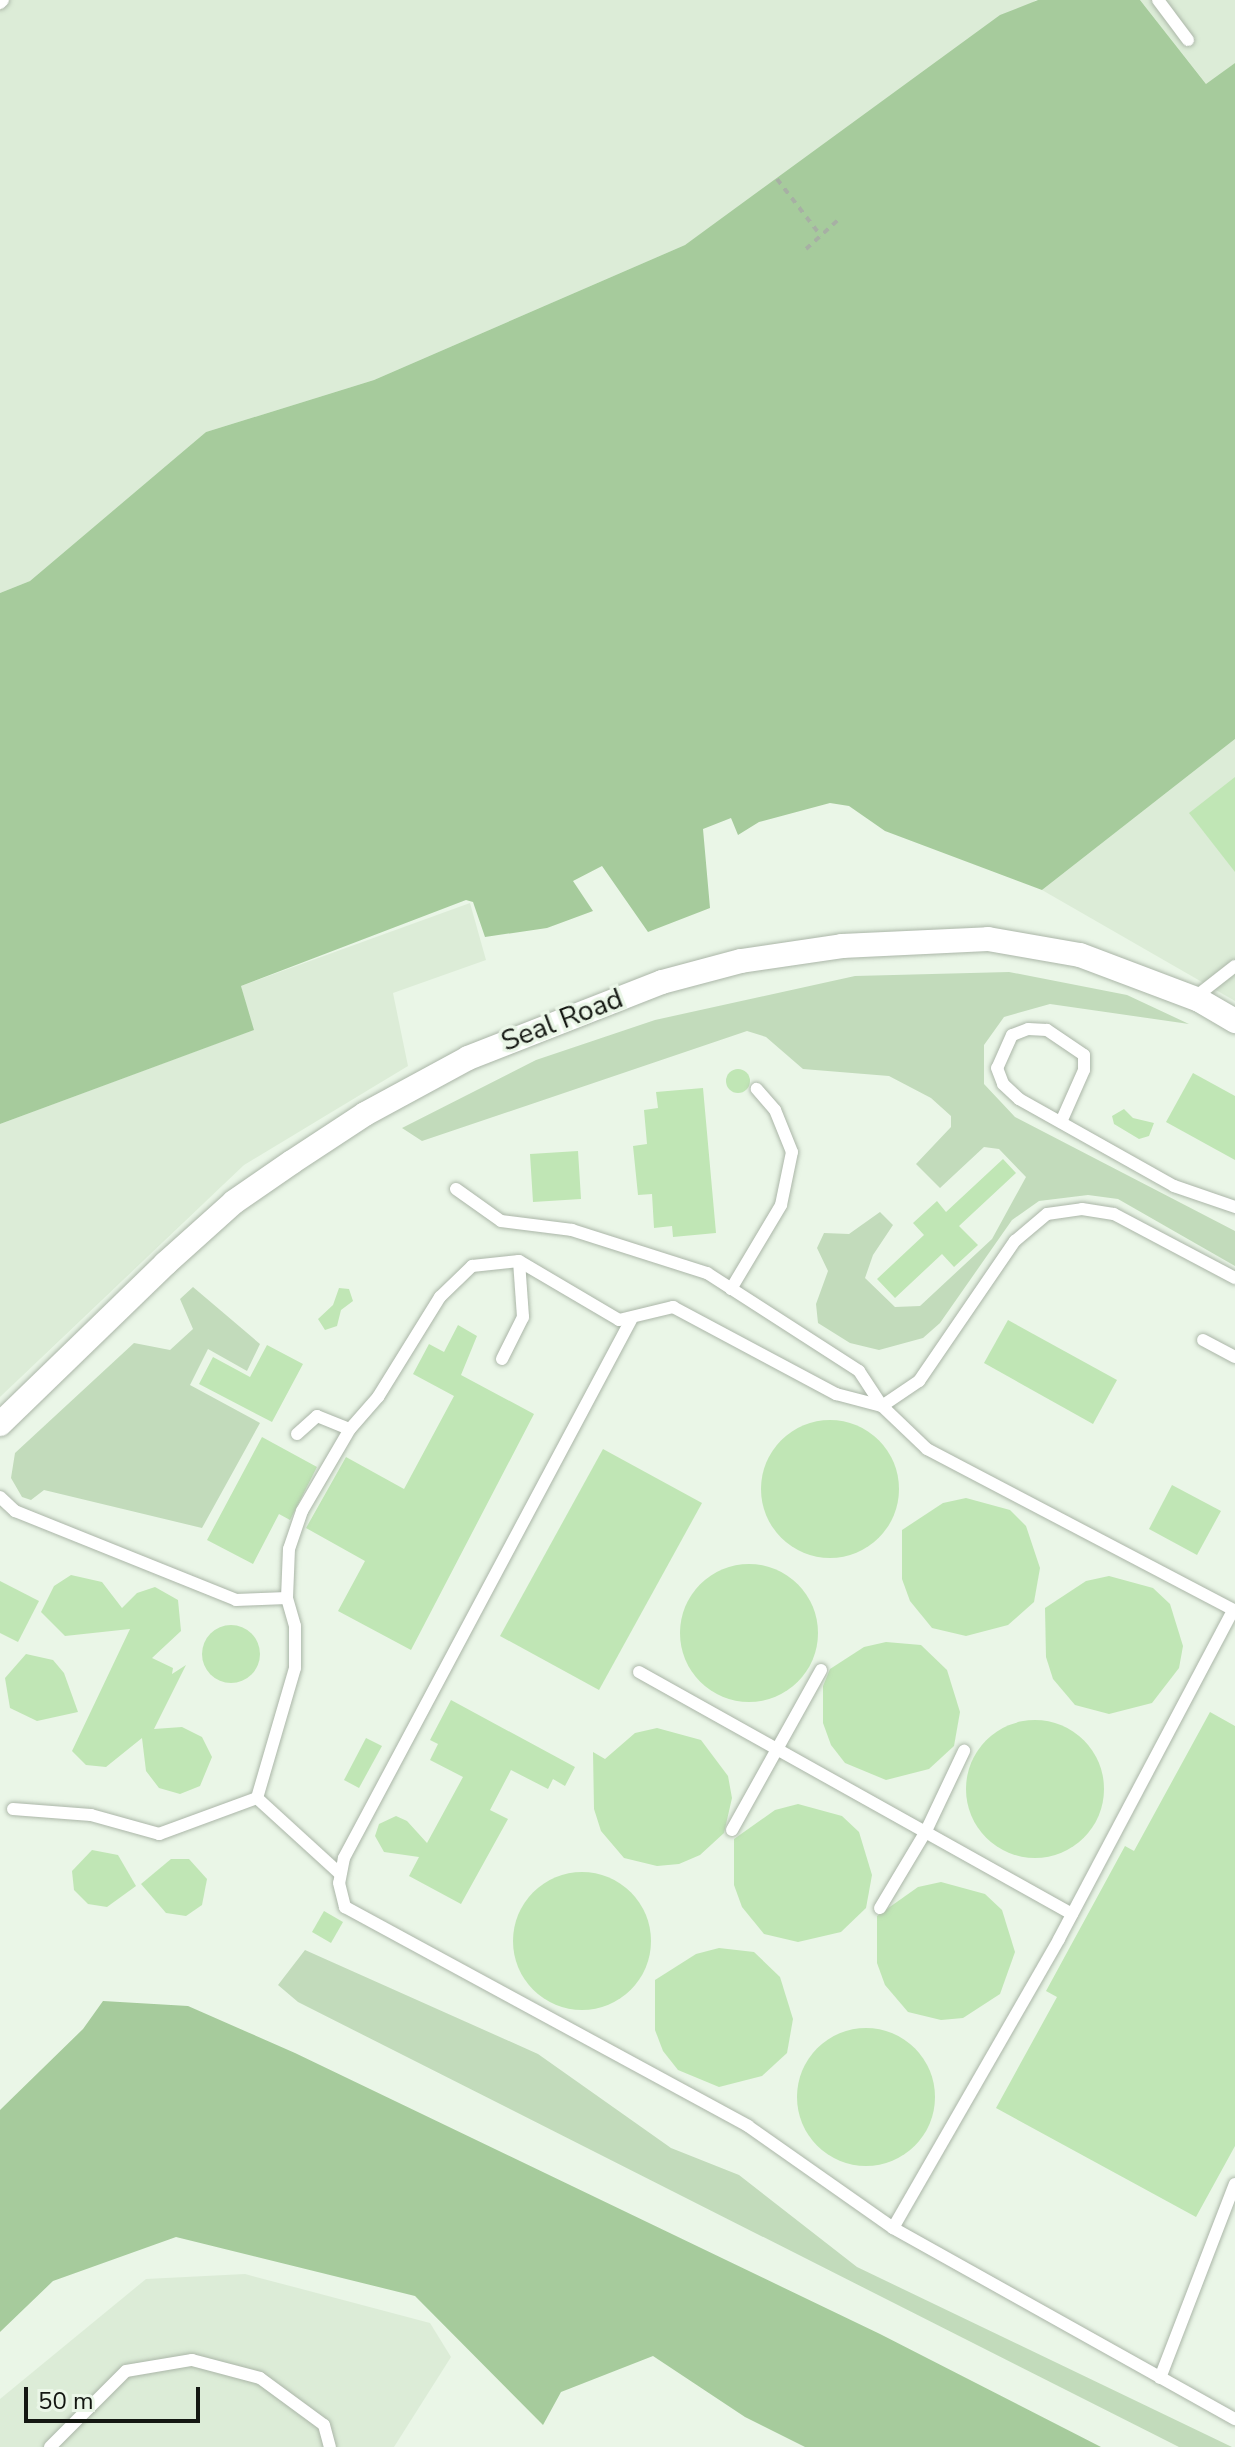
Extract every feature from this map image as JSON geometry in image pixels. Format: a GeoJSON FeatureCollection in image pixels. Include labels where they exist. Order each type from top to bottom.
{"type":"FeatureCollection","features":[{"type":"Feature","properties":{"kind":"street","name":"Seal Road"},"geometry":{"type":"LineString","coordinates":[[0,1424],[234,1202],[365,1114],[468,1058],[560,1018],[741,961],[842,946],[988,939],[1080,955],[1194,998],[1235,1021]]}},
{"type":"Feature","properties":{"kind":"lane"},"geometry":{"type":"LineString","coordinates":[[1158,0],[1188,40]]}},
{"type":"Feature","properties":{"kind":"lane"},"geometry":{"type":"LineString","coordinates":[[1194,998],[1235,966]]}},
{"type":"Feature","properties":{"kind":"lane"},"geometry":{"type":"LineString","coordinates":[[1061,1122],[1084,1070],[1084,1055],[1047,1030],[1028,1029],[1012,1035],[997,1068],[1003,1084],[1061,1122],[1174,1186],[1235,1207]]}},
{"type":"Feature","properties":{"kind":"lane"},"geometry":{"type":"LineString","coordinates":[[731,1289],[781,1205],[792,1152],[775,1110],[757,1089]]}},
{"type":"Feature","properties":{"kind":"lane"},"geometry":{"type":"LineString","coordinates":[[456,1189],[501,1221],[609,1241],[707,1273],[859,1371],[882,1406],[927,1449],[1234,1611],[1072,1914],[893,2228]]}},
{"type":"Feature","properties":{"kind":"lane"},"geometry":{"type":"LineString","coordinates":[[257,1798],[295,1668],[295,1626],[287,1598],[289,1549],[302,1511],[350,1429],[378,1397],[440,1297],[472,1266],[519,1261],[619,1320],[631,1320],[673,1307],[836,1394],[882,1406],[919,1381],[1015,1241],[1047,1214],[1082,1209],[1114,1214],[1235,1278]]}},
{"type":"Feature","properties":{"kind":"lane"},"geometry":{"type":"LineString","coordinates":[[502,1359],[523,1317],[519,1261]]}},
{"type":"Feature","properties":{"kind":"lane"},"geometry":{"type":"LineString","coordinates":[[339,1873],[631,1320]]}},
{"type":"Feature","properties":{"kind":"lane"},"geometry":{"type":"LineString","coordinates":[[1203,1340],[1235,1357]]}},
{"type":"Feature","properties":{"kind":"lane"},"geometry":{"type":"LineString","coordinates":[[297,1434],[317,1416],[350,1429]]}},
{"type":"Feature","properties":{"kind":"lane"},"geometry":{"type":"LineString","coordinates":[[0,1497],[15,1511],[236,1600],[287,1598]]}},
{"type":"Feature","properties":{"kind":"lane"},"geometry":{"type":"LineString","coordinates":[[732,1830],[821,1670]]}},
{"type":"Feature","properties":{"kind":"lane"},"geometry":{"type":"LineString","coordinates":[[639,1672],[1072,1914]]}},
{"type":"Feature","properties":{"kind":"lane"},"geometry":{"type":"LineString","coordinates":[[880,1908],[926,1831],[964,1751]]}},
{"type":"Feature","properties":{"kind":"lane"},"geometry":{"type":"LineString","coordinates":[[257,1798],[339,1873],[345,1907],[748,2126],[893,2228],[1235,2419]]}},
{"type":"Feature","properties":{"kind":"lane"},"geometry":{"type":"LineString","coordinates":[[13,1809],[91,1815],[159,1834],[257,1798]]}},
{"type":"Feature","properties":{"kind":"lane"},"geometry":{"type":"LineString","coordinates":[[1160,2378],[1229,2220],[1235,2184]]}},
{"type":"Feature","properties":{"kind":"lane"},"geometry":{"type":"LineString","coordinates":[[50,2447],[126,2371],[192,2360],[260,2378],[324,2425],[330,2447]]}},
{"type":"Feature","properties":{"kind":"path"},"geometry":{"type":"LineString","coordinates":[[777,179],[821,236]]}},
{"type":"Feature","properties":{"kind":"path"},"geometry":{"type":"LineString","coordinates":[[806,249],[838,220]]}},
{"type":"Feature","properties":{"kind":"shaded area"},"geometry":{"type":"Polygon","coordinates":[[[0,0],[1036,0],[685,245],[374,380],[206,432],[30,581],[0,593],[0,0]]]}},
{"type":"Feature","properties":{"kind":"shaded area"},"geometry":{"type":"Polygon","coordinates":[[[1038,0],[1140,0],[1206,84],[1235,63],[1235,739],[1042,890],[885,831],[849,806],[830,803],[759,822],[738,835],[731,818],[703,829],[710,908],[648,932],[602,866],[573,881],[593,911],[547,928],[485,937],[473,902],[466,900],[241,986],[254,1030],[0,1124],[0,593],[30,581],[206,432],[374,380],[685,245],[1000,15],[1038,0]]]}},
{"type":"Feature","properties":{"kind":"shaded area"},"geometry":{"type":"Polygon","coordinates":[[[1140,0],[1235,0],[1235,63],[1207,85],[1140,0]]]}},
{"type":"Feature","properties":{"kind":"shaded area"},"geometry":{"type":"Polygon","coordinates":[[[1235,739],[1235,1001],[1042,890],[1235,739]]]}},
{"type":"Feature","properties":{"kind":"shaded area"},"geometry":{"type":"Polygon","coordinates":[[[470,903],[486,960],[393,993],[408,1066],[244,1165],[0,1397],[0,1124],[253,1030],[241,986],[470,903]]]}},
{"type":"Feature","properties":{"kind":"shaded area"},"geometry":{"type":"Polygon","coordinates":[[[1009,972],[1127,995],[1189,1024],[1050,1004],[1004,1017],[984,1045],[984,1084],[1015,1117],[1235,1231],[1235,1266],[1118,1199],[1088,1195],[1039,1201],[1012,1220],[940,1323],[923,1338],[879,1350],[850,1343],[818,1323],[816,1304],[828,1271],[817,1248],[824,1233],[849,1234],[880,1212],[893,1225],[873,1255],[865,1278],[895,1307],[920,1306],[992,1239],[1026,1177],[999,1149],[984,1147],[940,1188],[916,1164],[951,1127],[951,1116],[931,1098],[889,1076],[803,1069],[766,1037],[747,1031],[422,1141],[402,1128],[536,1060],[655,1020],[855,976],[1009,972]]]}},
{"type":"Feature","properties":{"kind":"shaded area"},"geometry":{"type":"Polygon","coordinates":[[[193,1287],[260,1344],[247,1371],[208,1349],[190,1385],[260,1423],[202,1528],[44,1490],[31,1500],[22,1497],[11,1478],[15,1453],[134,1343],[170,1350],[193,1329],[180,1299],[193,1287]]]}},
{"type":"Feature","properties":{"kind":"shaded area"},"geometry":{"type":"Polygon","coordinates":[[[305,1950],[538,2054],[671,2148],[739,2175],[857,2267],[1232,2447],[1179,2447],[298,2002],[278,1985],[305,1950]]]}},
{"type":"Feature","properties":{"kind":"shaded area"},"geometry":{"type":"Polygon","coordinates":[[[103,2001],[188,2006],[295,2053],[880,2334],[1101,2447],[805,2447],[745,2417],[653,2356],[561,2392],[543,2425],[415,2296],[176,2237],[53,2281],[0,2332],[0,2110],[83,2029],[103,2001]]]}},
{"type":"Feature","properties":{"kind":"shaded area"},"geometry":{"type":"Polygon","coordinates":[[[245,2274],[430,2323],[451,2357],[394,2447],[0,2447],[0,2399],[146,2279],[245,2274]]]}},
{"type":"Feature","properties":{"kind":"building"},"geometry":{"type":"Polygon","coordinates":[[[1235,777],[1235,872],[1189,813],[1235,777]]]}},
{"type":"Feature","properties":{"kind":"building"},"geometry":{"type":"Polygon","coordinates":[[[738,1069],[747,1072],[750,1081],[747,1090],[738,1093],[729,1090],[726,1081],[729,1072],[738,1069]]]}},
{"type":"Feature","properties":{"kind":"building"},"geometry":{"type":"Polygon","coordinates":[[[1193,1073],[1235,1096],[1235,1160],[1166,1122],[1193,1073]]]}},
{"type":"Feature","properties":{"kind":"building"},"geometry":{"type":"Polygon","coordinates":[[[703,1088],[716,1233],[673,1237],[672,1226],[654,1228],[652,1194],[638,1195],[633,1146],[647,1144],[644,1110],[658,1108],[656,1092],[703,1088]]]}},
{"type":"Feature","properties":{"kind":"building"},"geometry":{"type":"Polygon","coordinates":[[[1124,1109],[1133,1118],[1154,1123],[1149,1136],[1139,1139],[1114,1124],[1112,1116],[1124,1109]]]}},
{"type":"Feature","properties":{"kind":"building"},"geometry":{"type":"Polygon","coordinates":[[[578,1151],[581,1199],[533,1202],[530,1154],[578,1151]]]}},
{"type":"Feature","properties":{"kind":"building"},"geometry":{"type":"Polygon","coordinates":[[[1003,1159],[1016,1173],[959,1226],[978,1245],[954,1267],[942,1254],[895,1298],[877,1279],[924,1235],[913,1223],[937,1201],[946,1212],[1003,1159]]]}},
{"type":"Feature","properties":{"kind":"building"},"geometry":{"type":"Polygon","coordinates":[[[339,1288],[349,1289],[353,1301],[341,1310],[337,1326],[325,1330],[318,1319],[333,1305],[339,1288]]]}},
{"type":"Feature","properties":{"kind":"building"},"geometry":{"type":"Polygon","coordinates":[[[1008,1320],[1117,1380],[1093,1424],[984,1363],[1008,1320]]]}},
{"type":"Feature","properties":{"kind":"building"},"geometry":{"type":"Polygon","coordinates":[[[458,1325],[477,1336],[461,1375],[534,1414],[411,1650],[338,1611],[365,1561],[306,1528],[346,1457],[404,1489],[454,1396],[413,1374],[429,1344],[444,1352],[458,1325]]]}},
{"type":"Feature","properties":{"kind":"building"},"geometry":{"type":"Polygon","coordinates":[[[267,1345],[303,1364],[272,1422],[199,1384],[213,1357],[250,1377],[267,1345]]]}},
{"type":"Feature","properties":{"kind":"building"},"geometry":{"type":"Polygon","coordinates":[[[830,1420],[856,1425],[879,1440],[894,1463],[899,1489],[894,1515],[879,1538],[856,1553],[830,1558],[804,1553],[781,1538],[766,1515],[761,1489],[766,1463],[781,1440],[804,1425],[830,1420]]]}},
{"type":"Feature","properties":{"kind":"building"},"geometry":{"type":"Polygon","coordinates":[[[262,1437],[317,1467],[290,1520],[279,1514],[253,1564],[207,1540],[262,1437]]]}},
{"type":"Feature","properties":{"kind":"building"},"geometry":{"type":"Polygon","coordinates":[[[603,1449],[702,1503],[599,1690],[500,1636],[603,1449]]]}},
{"type":"Feature","properties":{"kind":"building"},"geometry":{"type":"Polygon","coordinates":[[[1172,1485],[1221,1511],[1197,1555],[1149,1529],[1172,1485]]]}},
{"type":"Feature","properties":{"kind":"building"},"geometry":{"type":"Polygon","coordinates":[[[966,1498],[1010,1510],[1026,1526],[1040,1568],[1034,1602],[1008,1625],[966,1636],[932,1628],[910,1601],[902,1579],[902,1530],[943,1503],[966,1498]]]}},
{"type":"Feature","properties":{"kind":"building"},"geometry":{"type":"Polygon","coordinates":[[[749,1564],[775,1569],[798,1584],[813,1607],[818,1633],[813,1659],[798,1682],[775,1697],[749,1702],[723,1697],[700,1682],[685,1659],[680,1633],[685,1607],[700,1584],[723,1569],[749,1564]]]}},
{"type":"Feature","properties":{"kind":"building"},"geometry":{"type":"Polygon","coordinates":[[[71,1575],[102,1582],[122,1608],[137,1593],[155,1587],[178,1600],[181,1631],[152,1658],[173,1668],[172,1674],[186,1665],[154,1729],[182,1727],[202,1737],[212,1757],[200,1786],[180,1794],[159,1788],[146,1771],[142,1738],[106,1767],[86,1765],[72,1751],[130,1629],[65,1636],[41,1612],[54,1586],[71,1575]]]}},
{"type":"Feature","properties":{"kind":"building"},"geometry":{"type":"Polygon","coordinates":[[[1109,1576],[1153,1588],[1170,1604],[1183,1646],[1179,1668],[1152,1703],[1109,1714],[1075,1705],[1053,1679],[1046,1657],[1045,1608],[1086,1581],[1109,1576]]]}},
{"type":"Feature","properties":{"kind":"building"},"geometry":{"type":"Polygon","coordinates":[[[0,1581],[39,1601],[18,1642],[0,1633],[0,1581]]]}},
{"type":"Feature","properties":{"kind":"building"},"geometry":{"type":"Polygon","coordinates":[[[231,1625],[252,1633],[260,1654],[252,1675],[231,1683],[210,1675],[202,1654],[210,1633],[231,1625]]]}},
{"type":"Feature","properties":{"kind":"building"},"geometry":{"type":"Polygon","coordinates":[[[886,1642],[921,1645],[947,1670],[960,1712],[954,1746],[929,1769],[886,1780],[845,1763],[831,1745],[823,1723],[823,1686],[830,1669],[864,1647],[886,1642]]]}},
{"type":"Feature","properties":{"kind":"building"},"geometry":{"type":"Polygon","coordinates":[[[26,1654],[53,1660],[64,1673],[78,1712],[37,1721],[10,1708],[5,1678],[26,1654]]]}},
{"type":"Feature","properties":{"kind":"building"},"geometry":{"type":"Polygon","coordinates":[[[451,1700],[575,1767],[565,1786],[553,1779],[548,1789],[511,1770],[490,1810],[508,1819],[461,1904],[409,1876],[419,1857],[384,1852],[375,1836],[379,1824],[396,1816],[407,1821],[427,1843],[463,1777],[430,1760],[438,1744],[430,1740],[451,1700]]]}},
{"type":"Feature","properties":{"kind":"building"},"geometry":{"type":"Polygon","coordinates":[[[1210,1712],[1235,1726],[1235,2146],[1196,2217],[996,2108],[1057,1997],[1046,1991],[1125,1846],[1134,1851],[1210,1712]]]}},
{"type":"Feature","properties":{"kind":"building"},"geometry":{"type":"Polygon","coordinates":[[[1035,1720],[1061,1725],[1084,1740],[1099,1763],[1104,1789],[1099,1815],[1084,1838],[1061,1853],[1035,1858],[1009,1853],[986,1838],[971,1815],[966,1789],[971,1763],[986,1740],[1009,1725],[1035,1720]]]}},
{"type":"Feature","properties":{"kind":"building"},"geometry":{"type":"Polygon","coordinates":[[[657,1728],[701,1740],[728,1776],[732,1798],[724,1833],[700,1855],[679,1864],[657,1866],[624,1858],[601,1831],[594,1809],[593,1752],[605,1759],[635,1733],[657,1728]]]}},
{"type":"Feature","properties":{"kind":"building"},"geometry":{"type":"Polygon","coordinates":[[[366,1738],[382,1746],[359,1788],[344,1780],[366,1738]]]}},
{"type":"Feature","properties":{"kind":"building"},"geometry":{"type":"Polygon","coordinates":[[[798,1804],[842,1816],[859,1832],[872,1875],[866,1908],[841,1932],[798,1942],[764,1934],[742,1907],[734,1885],[734,1839],[775,1810],[798,1804]]]}},
{"type":"Feature","properties":{"kind":"building"},"geometry":{"type":"Polygon","coordinates":[[[92,1850],[118,1855],[136,1886],[107,1907],[88,1904],[74,1890],[72,1871],[92,1850]]]}},
{"type":"Feature","properties":{"kind":"building"},"geometry":{"type":"Polygon","coordinates":[[[171,1859],[189,1859],[207,1879],[202,1905],[186,1916],[166,1913],[141,1884],[171,1859]]]}},
{"type":"Feature","properties":{"kind":"building"},"geometry":{"type":"Polygon","coordinates":[[[582,1872],[608,1877],[631,1892],[646,1915],[651,1941],[646,1967],[631,1990],[608,2005],[582,2010],[556,2005],[533,1990],[518,1967],[513,1941],[518,1915],[533,1892],[556,1877],[582,1872]]]}},
{"type":"Feature","properties":{"kind":"building"},"geometry":{"type":"Polygon","coordinates":[[[941,1882],[985,1894],[1002,1910],[1015,1952],[1000,1994],[963,2018],[941,2020],[908,2012],[885,1985],[877,1963],[877,1916],[918,1887],[941,1882]]]}},
{"type":"Feature","properties":{"kind":"building"},"geometry":{"type":"Polygon","coordinates":[[[324,1911],[343,1922],[331,1943],[312,1932],[324,1911]]]}},
{"type":"Feature","properties":{"kind":"building"},"geometry":{"type":"Polygon","coordinates":[[[719,1948],[754,1952],[780,1977],[793,2019],[787,2053],[762,2076],[719,2087],[678,2070],[663,2051],[655,2030],[655,1980],[696,1954],[719,1948]]]}},
{"type":"Feature","properties":{"kind":"building"},"geometry":{"type":"Polygon","coordinates":[[[866,2028],[892,2033],[915,2048],[930,2071],[935,2097],[930,2123],[915,2146],[892,2161],[866,2166],[840,2161],[817,2146],[802,2123],[797,2097],[802,2071],[817,2048],[840,2033],[866,2028]]]}}]}
